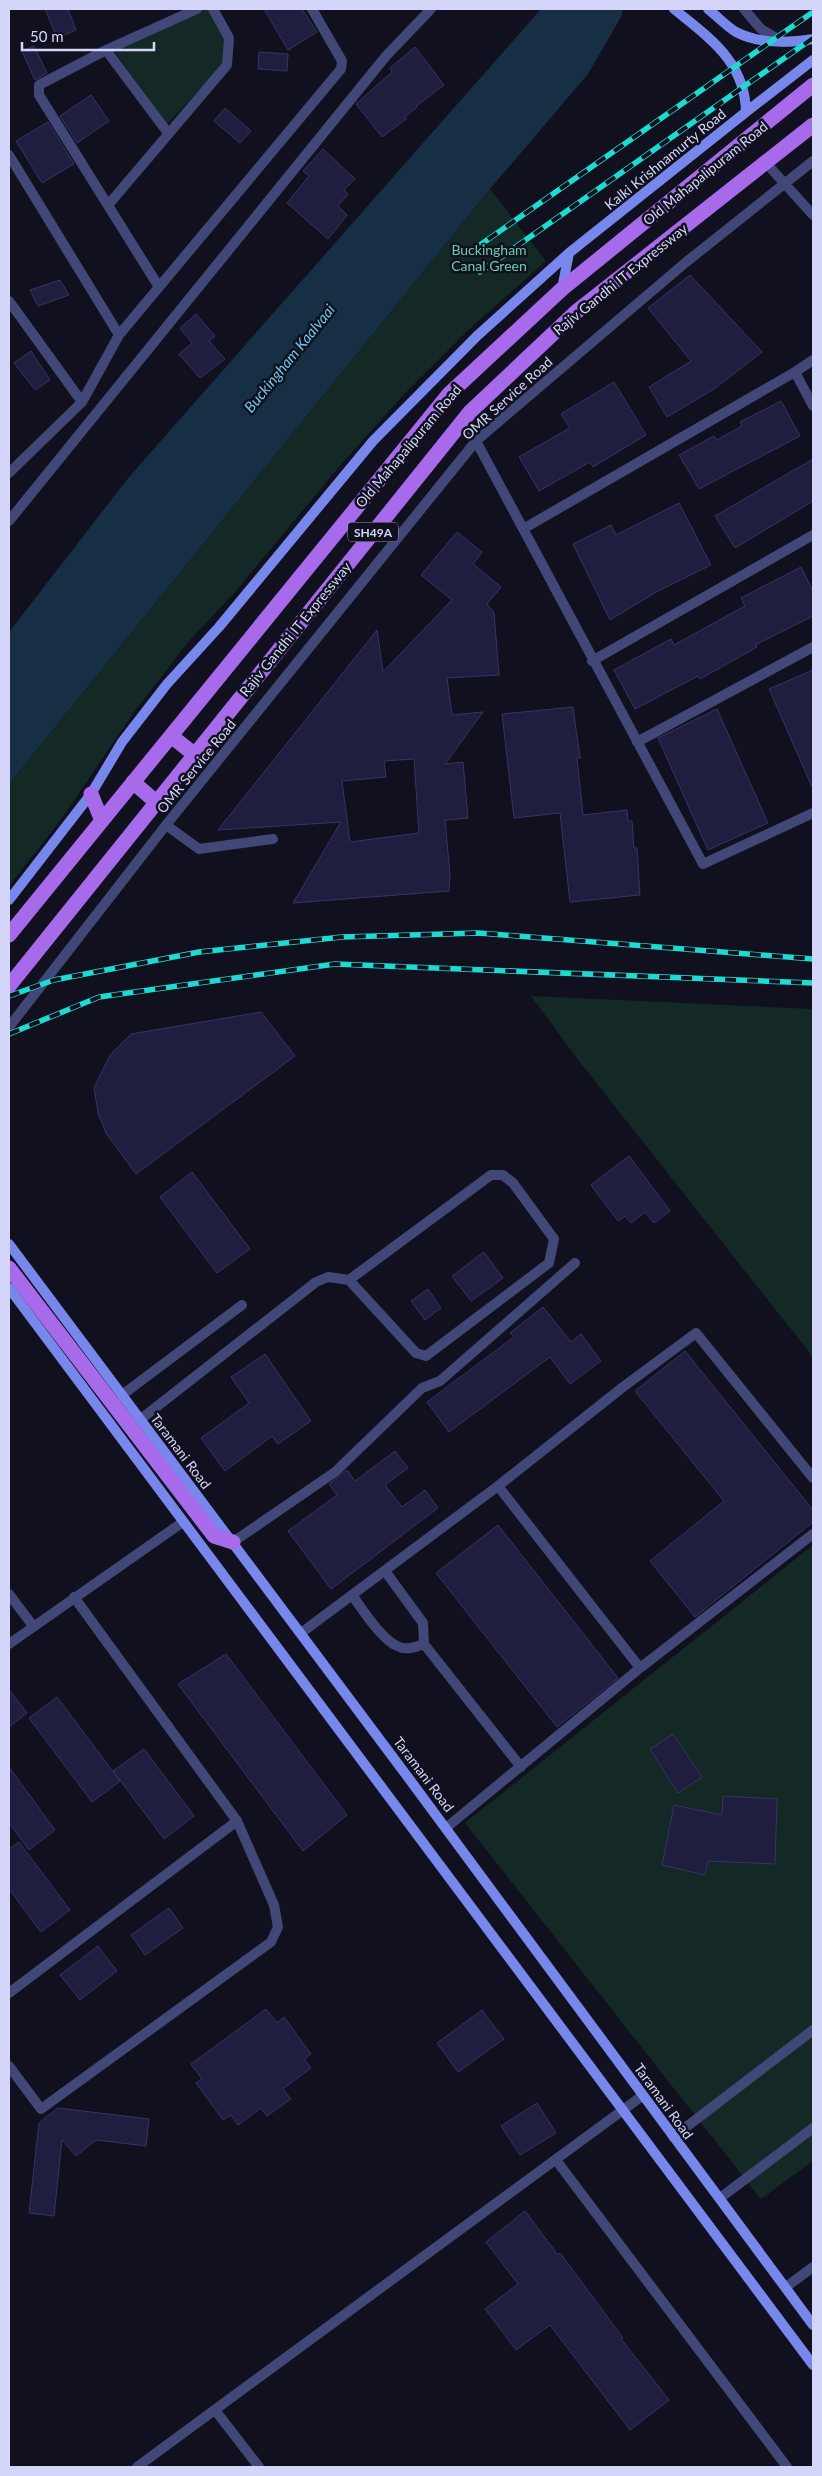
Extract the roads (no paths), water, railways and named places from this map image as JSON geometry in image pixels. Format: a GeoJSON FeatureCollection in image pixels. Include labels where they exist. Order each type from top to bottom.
{"type":"FeatureCollection","features":[{"type":"Feature","properties":{"kind":"main road","name":"Old Mahapalipuram Road"},"geometry":{"type":"LineString","coordinates":[[9,935],[449,394],[562,289],[813,85]]}},
{"type":"Feature","properties":{"kind":"main road","name":"Rajiv Gandhi IT Expressway"},"geometry":{"type":"LineString","coordinates":[[9,986],[462,422],[576,312],[813,125]]}},
{"type":"Feature","properties":{"kind":"main road"},"geometry":{"type":"LineString","coordinates":[[170,736],[194,754]]}},
{"type":"Feature","properties":{"kind":"main road"},"geometry":{"type":"LineString","coordinates":[[133,782],[156,802]]}},
{"type":"Feature","properties":{"kind":"main road"},"geometry":{"type":"LineString","coordinates":[[91,794],[102,822]]}},
{"type":"Feature","properties":{"kind":"main road"},"geometry":{"type":"LineString","coordinates":[[9,1268],[214,1536],[233,1542]]}},
{"type":"Feature","properties":{"kind":"street"},"geometry":{"type":"LineString","coordinates":[[159,287],[39,95],[39,86],[106,50],[197,9]]}},
{"type":"Feature","properties":{"kind":"street"},"geometry":{"type":"LineString","coordinates":[[108,204],[227,65],[228,38],[213,9]]}},
{"type":"Feature","properties":{"kind":"street"},"geometry":{"type":"LineString","coordinates":[[9,473],[82,402],[119,335],[340,69],[342,60],[312,9]]}},
{"type":"Feature","properties":{"kind":"street"},"geometry":{"type":"LineString","coordinates":[[9,522],[386,56],[431,9]]}},
{"type":"Feature","properties":{"kind":"street","name":"Kalki Krishnamurty Road"},"geometry":{"type":"LineString","coordinates":[[9,900],[91,794],[122,742],[167,684],[219,627],[373,441],[477,336],[569,253],[746,112],[745,90],[726,55],[674,9]]}},
{"type":"Feature","properties":{"kind":"street"},"geometry":{"type":"LineString","coordinates":[[708,9],[728,26],[747,36],[782,42],[813,39]]}},
{"type":"Feature","properties":{"kind":"street"},"geometry":{"type":"LineString","coordinates":[[744,9],[761,28],[782,42]]}},
{"type":"Feature","properties":{"kind":"street"},"geometry":{"type":"LineString","coordinates":[[106,50],[168,133]]}},
{"type":"Feature","properties":{"kind":"street"},"geometry":{"type":"LineString","coordinates":[[746,112],[813,60]]}},
{"type":"Feature","properties":{"kind":"street"},"geometry":{"type":"LineString","coordinates":[[9,154],[119,335]]}},
{"type":"Feature","properties":{"kind":"street","name":"OMR Service Road"},"geometry":{"type":"LineString","coordinates":[[9,1027],[166,825],[476,441],[684,262],[813,161]]}},
{"type":"Feature","properties":{"kind":"street"},"geometry":{"type":"LineString","coordinates":[[766,163],[813,215]]}},
{"type":"Feature","properties":{"kind":"street"},"geometry":{"type":"LineString","coordinates":[[562,289],[569,253]]}},
{"type":"Feature","properties":{"kind":"street"},"geometry":{"type":"LineString","coordinates":[[9,301],[82,402]]}},
{"type":"Feature","properties":{"kind":"street"},"geometry":{"type":"LineString","coordinates":[[523,529],[796,372],[813,360]]}},
{"type":"Feature","properties":{"kind":"street"},"geometry":{"type":"LineString","coordinates":[[796,372],[813,406]]}},
{"type":"Feature","properties":{"kind":"street"},"geometry":{"type":"LineString","coordinates":[[462,422],[476,441],[592,661],[703,864],[813,813]]}},
{"type":"Feature","properties":{"kind":"street"},"geometry":{"type":"LineString","coordinates":[[592,661],[813,535]]}},
{"type":"Feature","properties":{"kind":"street"},"geometry":{"type":"LineString","coordinates":[[637,742],[813,647]]}},
{"type":"Feature","properties":{"kind":"street"},"geometry":{"type":"LineString","coordinates":[[166,825],[199,849],[273,839]]}},
{"type":"Feature","properties":{"kind":"street"},"geometry":{"type":"LineString","coordinates":[[141,1420],[316,1282],[328,1277],[349,1280],[360,1289],[416,1353],[426,1356],[549,1262],[554,1239],[513,1183],[503,1175],[491,1175],[349,1280]]}},
{"type":"Feature","properties":{"kind":"street","name":"Taramani Road"},"geometry":{"type":"LineString","coordinates":[[9,1244],[447,1827],[642,2096],[813,2324]]}},
{"type":"Feature","properties":{"kind":"street"},"geometry":{"type":"LineString","coordinates":[[233,1542],[335,1472],[422,1388],[440,1381],[575,1263]]}},
{"type":"Feature","properties":{"kind":"street"},"geometry":{"type":"LineString","coordinates":[[9,1288],[813,2366]]}},
{"type":"Feature","properties":{"kind":"street"},"geometry":{"type":"LineString","coordinates":[[122,1395],[242,1305]]}},
{"type":"Feature","properties":{"kind":"street"},"geometry":{"type":"LineString","coordinates":[[301,1633],[498,1486],[622,1386],[696,1333],[813,1478]]}},
{"type":"Feature","properties":{"kind":"street"},"geometry":{"type":"LineString","coordinates":[[498,1486],[640,1668]]}},
{"type":"Feature","properties":{"kind":"street"},"geometry":{"type":"LineString","coordinates":[[9,1644],[183,1522]]}},
{"type":"Feature","properties":{"kind":"street"},"geometry":{"type":"LineString","coordinates":[[447,1827],[640,1668],[813,1534]]}},
{"type":"Feature","properties":{"kind":"street"},"geometry":{"type":"LineString","coordinates":[[385,1571],[424,1623],[424,1644],[521,1767]]}},
{"type":"Feature","properties":{"kind":"street"},"geometry":{"type":"LineString","coordinates":[[9,1594],[33,1626]]}},
{"type":"Feature","properties":{"kind":"street"},"geometry":{"type":"LineString","coordinates":[[352,1595],[386,1638],[397,1647],[408,1649],[424,1644]]}},
{"type":"Feature","properties":{"kind":"street"},"geometry":{"type":"LineString","coordinates":[[9,2066],[41,2108],[271,1942],[278,1927],[274,1905],[237,1821],[74,1597]]}},
{"type":"Feature","properties":{"kind":"street"},"geometry":{"type":"LineString","coordinates":[[9,1993],[237,1821]]}},
{"type":"Feature","properties":{"kind":"street"},"geometry":{"type":"LineString","coordinates":[[673,2137],[813,2030]]}},
{"type":"Feature","properties":{"kind":"street"},"geometry":{"type":"LineString","coordinates":[[137,2467],[642,2096]]}},
{"type":"Feature","properties":{"kind":"street"},"geometry":{"type":"LineString","coordinates":[[720,2198],[813,2128]]}},
{"type":"Feature","properties":{"kind":"street"},"geometry":{"type":"LineString","coordinates":[[556,2160],[787,2467]]}},
{"type":"Feature","properties":{"kind":"street"},"geometry":{"type":"LineString","coordinates":[[786,2287],[813,2267]]}},
{"type":"Feature","properties":{"kind":"street"},"geometry":{"type":"LineString","coordinates":[[215,2410],[260,2467]]}},
{"type":"Feature","properties":{"kind":"water","name":"Buckingham Kaalvaai"},"geometry":{"type":"Polygon","coordinates":[[[541,9],[623,9],[621,17],[588,74],[490,189],[9,784],[9,632],[129,477],[541,9]]]}},
{"type":"Feature","properties":{"kind":"railway"},"geometry":{"type":"LineString","coordinates":[[470,252],[813,12]]}},
{"type":"Feature","properties":{"kind":"railway"},"geometry":{"type":"LineString","coordinates":[[480,272],[813,38]]}},
{"type":"Feature","properties":{"kind":"railway"},"geometry":{"type":"LineString","coordinates":[[9,996],[54,980],[199,952],[342,937],[479,933],[813,959]]}},
{"type":"Feature","properties":{"kind":"railway"},"geometry":{"type":"LineString","coordinates":[[9,1034],[99,997],[335,964],[813,983]]}},
{"type":"Feature","properties":{"kind":"park label","name":"Buckingham Canal Green"},"geometry":{"type":"Point","coordinates":[489,258]}}]}
